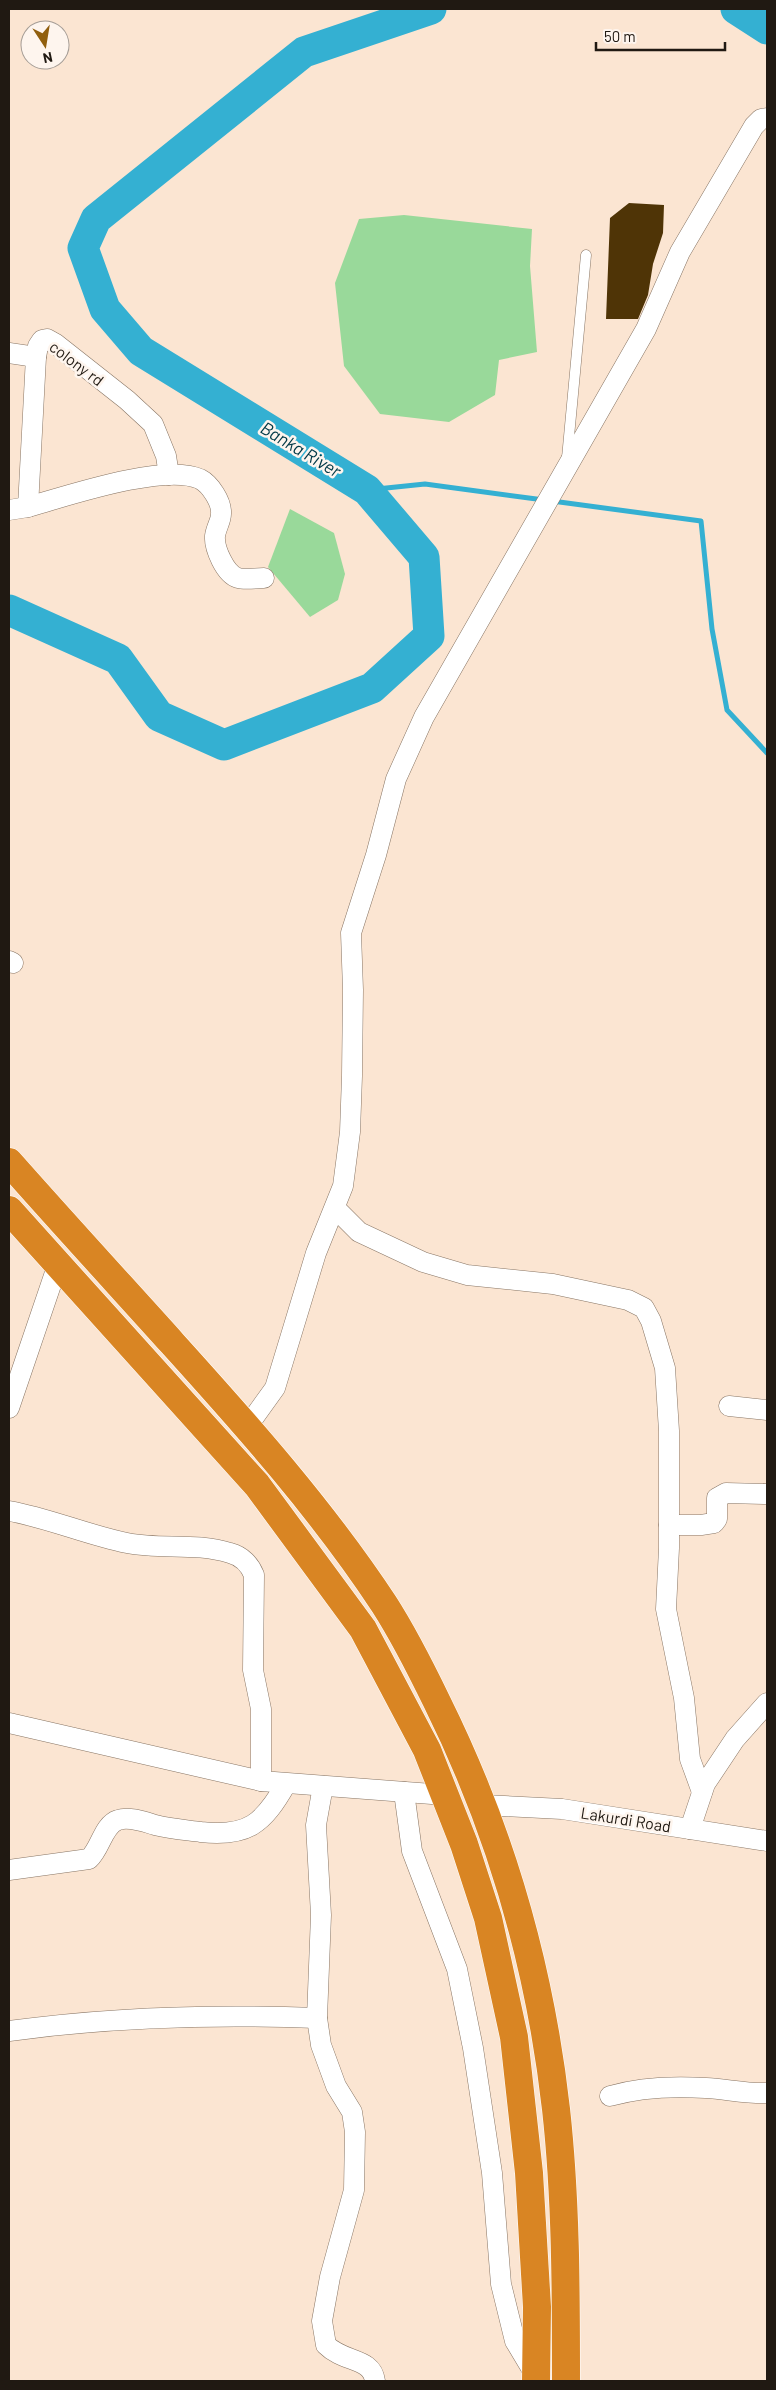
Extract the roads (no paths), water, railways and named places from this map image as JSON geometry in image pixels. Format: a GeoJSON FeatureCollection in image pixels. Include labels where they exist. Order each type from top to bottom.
{"type":"FeatureCollection","features":[{"type":"Feature","properties":{"kind":"highway"},"geometry":{"type":"LineString","coordinates":[[9,1162],[290,1476],[337,1537],[386,1607],[423,1673],[455,1738],[483,1804],[501,1854],[529,1951],[543,2015],[551,2066],[561,2166],[566,2381]]}},
{"type":"Feature","properties":{"kind":"highway"},"geometry":{"type":"LineString","coordinates":[[9,1210],[257,1485],[363,1629],[427,1750],[464,1844],[488,1918],[514,2037],[529,2173],[536,2307],[536,2379]]}},
{"type":"Feature","properties":{"kind":"street"},"geometry":{"type":"LineString","coordinates":[[247,1427],[275,1388],[316,1253],[343,1186],[350,1132],[353,990],[351,933],[376,855],[396,779],[424,718],[566,466],[646,329],[680,252],[754,126],[761,119],[767,118]]}},
{"type":"Feature","properties":{"kind":"street","name":"colony rd"},"geometry":{"type":"LineString","coordinates":[[169,475],[166,456],[153,424],[127,400],[47,339],[42,340],[38,346],[36,356],[19,509],[150,476],[169,475],[202,480],[215,495],[221,513],[215,537],[226,570],[238,578],[264,578]]}},
{"type":"Feature","properties":{"kind":"street"},"geometry":{"type":"LineString","coordinates":[[9,354],[36,356]]}},
{"type":"Feature","properties":{"kind":"street"},"geometry":{"type":"LineString","coordinates":[[335,1208],[359,1232],[423,1262],[467,1275],[553,1284],[628,1300],[644,1308],[651,1321],[665,1368],[670,1431],[670,1526],[666,1609],[684,1698],[690,1759],[702,1792]]}},
{"type":"Feature","properties":{"kind":"street"},"geometry":{"type":"LineString","coordinates":[[9,1408],[58,1264]]}},
{"type":"Feature","properties":{"kind":"street"},"geometry":{"type":"LineString","coordinates":[[729,1406],[767,1410]]}},
{"type":"Feature","properties":{"kind":"street"},"geometry":{"type":"LineString","coordinates":[[670,1526],[714,1523],[717,1519],[716,1503],[719,1496],[726,1493],[767,1494]]}},
{"type":"Feature","properties":{"kind":"street"},"geometry":{"type":"LineString","coordinates":[[9,1511],[34,1515],[128,1543],[198,1545],[232,1553],[250,1565],[254,1575],[253,1670],[261,1709],[261,1781]]}},
{"type":"Feature","properties":{"kind":"street"},"geometry":{"type":"LineString","coordinates":[[690,1829],[704,1784],[736,1739],[767,1703]]}},
{"type":"Feature","properties":{"kind":"street"},"geometry":{"type":"LineString","coordinates":[[9,1723],[261,1781],[445,1795]]}},
{"type":"Feature","properties":{"kind":"street"},"geometry":{"type":"LineString","coordinates":[[9,1870],[89,1859],[97,1851],[108,1827],[117,1820],[126,1819],[168,1828],[223,1834],[244,1831],[260,1821],[273,1807],[286,1784]]}},
{"type":"Feature","properties":{"kind":"street"},"geometry":{"type":"LineString","coordinates":[[322,1786],[316,1825],[321,1915],[318,2018],[321,2045],[336,2086],[352,2112],[355,2132],[354,2190],[329,2285],[322,2321],[323,2335],[326,2345],[332,2351],[343,2358],[368,2365],[373,2371],[375,2381]]}},
{"type":"Feature","properties":{"kind":"street"},"geometry":{"type":"LineString","coordinates":[[404,1792],[412,1851],[457,1969],[473,2048],[492,2173],[501,2284],[515,2341],[536,2379]]}},
{"type":"Feature","properties":{"kind":"street","name":"Lakurdi Road"},"geometry":{"type":"LineString","coordinates":[[483,1804],[562,1809],[767,1841]]}},
{"type":"Feature","properties":{"kind":"street"},"geometry":{"type":"LineString","coordinates":[[9,2031],[148,2018],[246,2015],[318,2018]]}},
{"type":"Feature","properties":{"kind":"street"},"geometry":{"type":"LineString","coordinates":[[610,2096],[630,2090],[657,2087],[767,2092]]}},
{"type":"Feature","properties":{"kind":"lane"},"geometry":{"type":"LineString","coordinates":[[566,466],[586,255]]}},
{"type":"Feature","properties":{"kind":"waterway","name":"Banka River"},"geometry":{"type":"LineString","coordinates":[[9,610],[118,659],[159,716],[224,745],[372,688],[429,636],[424,557],[367,490],[141,351],[105,309],[83,248],[96,219],[304,52],[431,9]]}},
{"type":"Feature","properties":{"kind":"waterway","name":"Banka River"},"geometry":{"type":"LineString","coordinates":[[736,9],[767,29]]}},
{"type":"Feature","properties":{"kind":"waterway"},"geometry":{"type":"LineString","coordinates":[[367,490],[425,484],[544,500]]}},
{"type":"Feature","properties":{"kind":"waterway"},"geometry":{"type":"LineString","coordinates":[[552,501],[701,521],[712,629],[727,710],[767,753]]}}]}
